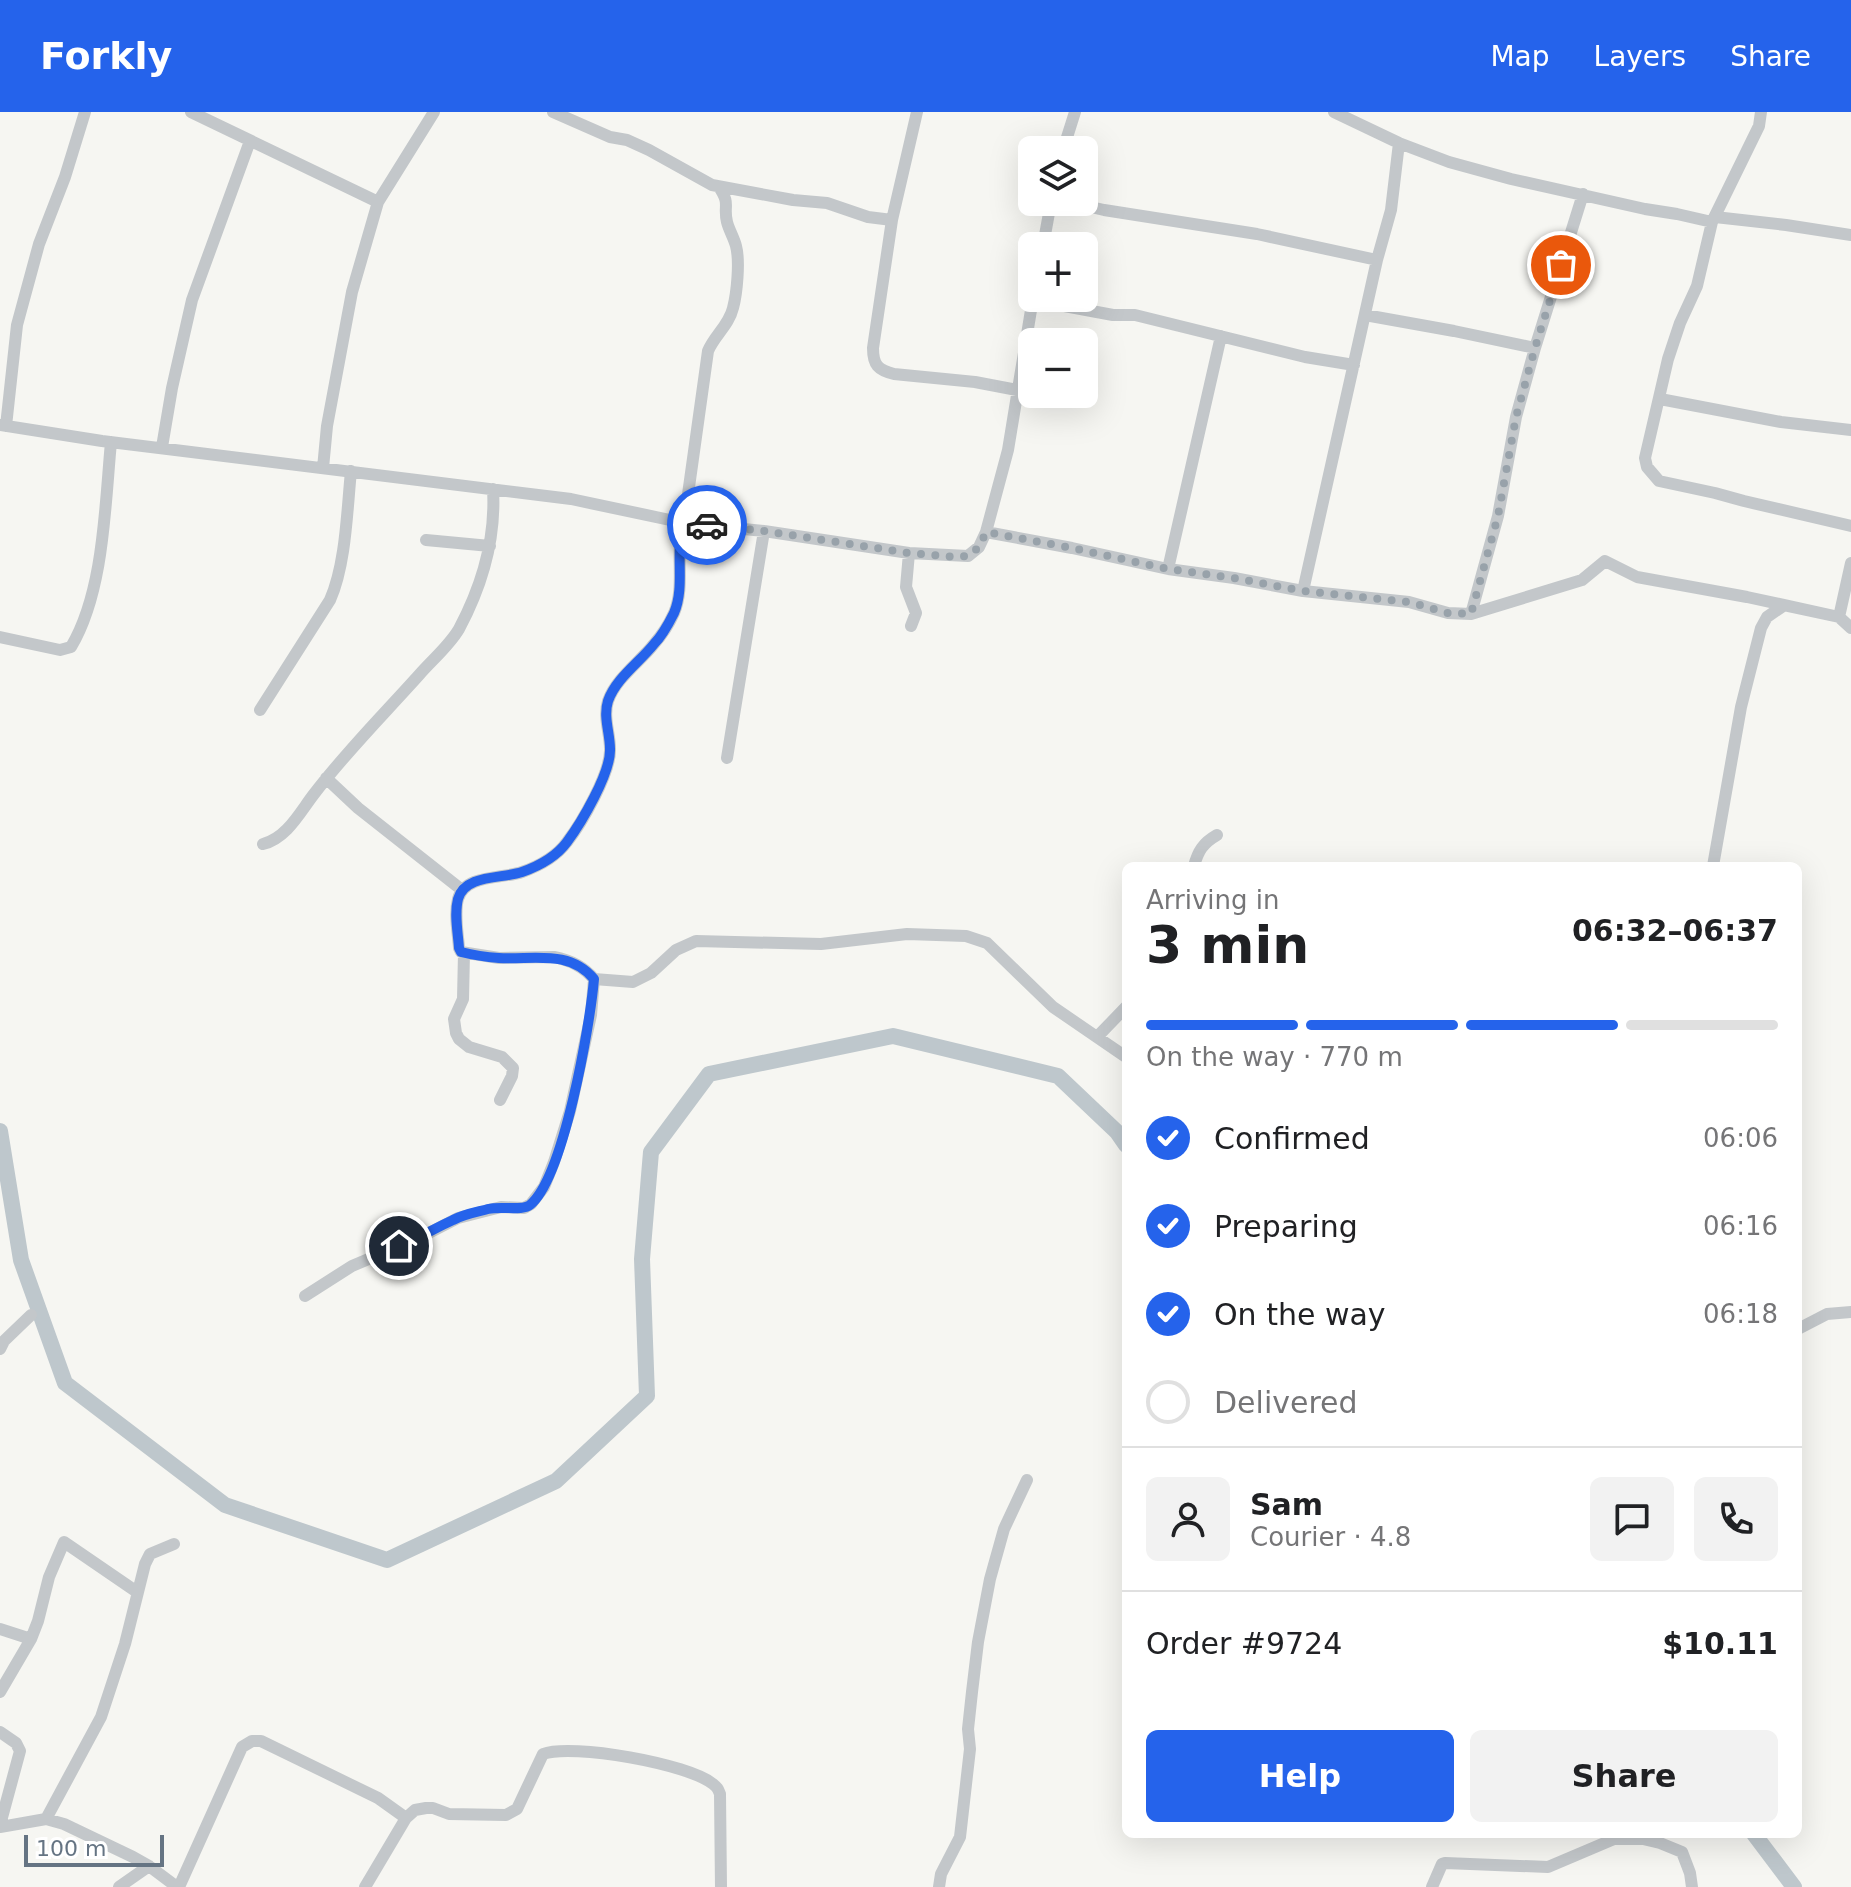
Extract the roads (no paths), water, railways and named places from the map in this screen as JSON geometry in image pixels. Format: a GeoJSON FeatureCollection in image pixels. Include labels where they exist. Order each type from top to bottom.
{"type":"FeatureCollection","features":[{"type":"Feature","properties":{"kind":"street"},"geometry":{"type":"LineString","coordinates":[[85,112],[61,189],[39,244],[17,325],[3,426],[571,499],[684,523],[764,531],[909,553],[968,556],[979,547],[986,532],[1008,450],[1030,312]]}},
{"type":"Feature","properties":{"kind":"street"},"geometry":{"type":"LineString","coordinates":[[191,112],[378,202]]}},
{"type":"Feature","properties":{"kind":"street"},"geometry":{"type":"LineString","coordinates":[[323,468],[327,426],[352,292],[378,202],[434,112]]}},
{"type":"Feature","properties":{"kind":"street"},"geometry":{"type":"LineString","coordinates":[[553,112],[610,137],[630,141],[719,187],[827,203],[868,217],[892,220]]}},
{"type":"Feature","properties":{"kind":"street"},"geometry":{"type":"LineString","coordinates":[[917,112],[892,220],[873,348],[874,362],[878,368],[894,374],[946,378],[1017,390]]}},
{"type":"Feature","properties":{"kind":"street"},"geometry":{"type":"LineString","coordinates":[[1067,136],[1075,112]]}},
{"type":"Feature","properties":{"kind":"street"},"geometry":{"type":"LineString","coordinates":[[1334,112],[1399,143],[1449,162],[1511,179],[1645,209],[1851,235]]}},
{"type":"Feature","properties":{"kind":"street"},"geometry":{"type":"LineString","coordinates":[[1761,112],[1759,126],[1714,219],[1697,286],[1668,359],[1645,458],[1647,467],[1659,481],[1851,526]]}},
{"type":"Feature","properties":{"kind":"street"},"geometry":{"type":"LineString","coordinates":[[162,447],[192,300],[250,141]]}},
{"type":"Feature","properties":{"kind":"street"},"geometry":{"type":"LineString","coordinates":[[1303,591],[1391,210],[1399,143]]}},
{"type":"Feature","properties":{"kind":"street"},"geometry":{"type":"LineString","coordinates":[[719,187],[727,200],[727,221],[738,260],[734,300],[732,312],[708,351],[684,523],[679,539],[677,604],[655,643],[614,689],[607,703],[606,722],[611,751],[584,818],[565,845],[550,859],[521,873],[481,880],[462,890],[457,910],[459,948],[464,953],[499,958],[554,957],[572,961],[594,979],[633,982],[651,973],[676,950],[696,941],[821,944],[907,934],[966,936],[987,943],[1036,993],[1122,1054]]}},
{"type":"Feature","properties":{"kind":"street"},"geometry":{"type":"LineString","coordinates":[[1471,614],[1498,516],[1516,417],[1583,194]]}},
{"type":"Feature","properties":{"kind":"street"},"geometry":{"type":"LineString","coordinates":[[1098,209],[1257,234],[1377,260]]}},
{"type":"Feature","properties":{"kind":"street"},"geometry":{"type":"LineString","coordinates":[[1097,312],[1135,315],[1305,357],[1354,365]]}},
{"type":"Feature","properties":{"kind":"street"},"geometry":{"type":"LineString","coordinates":[[1365,315],[1535,348]]}},
{"type":"Feature","properties":{"kind":"street"},"geometry":{"type":"LineString","coordinates":[[1168,569],[1221,336]]}},
{"type":"Feature","properties":{"kind":"street"},"geometry":{"type":"LineString","coordinates":[[1660,399],[1781,422],[1851,430]]}},
{"type":"Feature","properties":{"kind":"street"},"geometry":{"type":"LineString","coordinates":[[0,637],[60,650],[71,647],[92,598],[111,442]]}},
{"type":"Feature","properties":{"kind":"street"},"geometry":{"type":"LineString","coordinates":[[260,710],[332,596],[346,526],[351,471]]}},
{"type":"Feature","properties":{"kind":"street"},"geometry":{"type":"LineString","coordinates":[[263,844],[282,835],[326,778],[456,633],[480,581],[490,546],[494,517],[493,489]]}},
{"type":"Feature","properties":{"kind":"street"},"geometry":{"type":"LineString","coordinates":[[727,758],[764,531]]}},
{"type":"Feature","properties":{"kind":"street"},"geometry":{"type":"LineString","coordinates":[[986,532],[1168,569],[1303,591],[1409,602],[1448,613],[1471,614],[1582,580],[1605,561],[1637,577],[1839,617],[1851,628]]}},
{"type":"Feature","properties":{"kind":"street"},"geometry":{"type":"LineString","coordinates":[[426,540],[490,546]]}},
{"type":"Feature","properties":{"kind":"street"},"geometry":{"type":"LineString","coordinates":[[909,553],[906,587],[916,613],[911,626]]}},
{"type":"Feature","properties":{"kind":"street"},"geometry":{"type":"LineString","coordinates":[[1839,617],[1851,563]]}},
{"type":"Feature","properties":{"kind":"street"},"geometry":{"type":"LineString","coordinates":[[1714,862],[1741,707],[1761,628],[1767,617],[1783,606]]}},
{"type":"Feature","properties":{"kind":"street"},"geometry":{"type":"LineString","coordinates":[[326,778],[358,808],[462,890]]}},
{"type":"Feature","properties":{"kind":"street"},"geometry":{"type":"LineString","coordinates":[[1195,862],[1206,842],[1217,835]]}},
{"type":"Feature","properties":{"kind":"street"},"geometry":{"type":"LineString","coordinates":[[464,953],[463,999],[454,1026],[459,1039],[469,1047],[502,1057],[513,1068],[500,1100]]}},
{"type":"Feature","properties":{"kind":"street"},"geometry":{"type":"LineString","coordinates":[[305,1296],[352,1266],[458,1218],[495,1208],[524,1208],[531,1204],[544,1187],[570,1111],[591,1015],[594,979]]}},
{"type":"Feature","properties":{"kind":"street"},"geometry":{"type":"LineString","coordinates":[[1097,1037],[1122,1011]]}},
{"type":"Feature","properties":{"kind":"street"},"geometry":{"type":"LineString","coordinates":[[1802,1327],[1827,1314],[1851,1312]]}},
{"type":"Feature","properties":{"kind":"street"},"geometry":{"type":"LineString","coordinates":[[0,1349],[4,1341],[31,1315]]}},
{"type":"Feature","properties":{"kind":"street"},"geometry":{"type":"LineString","coordinates":[[939,1887],[941,1874],[960,1837],[970,1749],[968,1729],[972,1692],[990,1579],[1004,1529],[1027,1480]]}},
{"type":"Feature","properties":{"kind":"street"},"geometry":{"type":"LineString","coordinates":[[0,1692],[31,1639],[49,1577],[64,1542],[137,1592]]}},
{"type":"Feature","properties":{"kind":"street"},"geometry":{"type":"LineString","coordinates":[[46,1819],[101,1717],[125,1644],[145,1564],[150,1554],[174,1544]]}},
{"type":"Feature","properties":{"kind":"street"},"geometry":{"type":"LineString","coordinates":[[0,1629],[31,1639]]}},
{"type":"Feature","properties":{"kind":"street"},"geometry":{"type":"LineString","coordinates":[[0,1732],[20,1748],[5,1788],[0,1826],[46,1819],[87,1834],[149,1866],[178,1887],[242,1747],[252,1741],[261,1741],[369,1793],[406,1818]]}},
{"type":"Feature","properties":{"kind":"street"},"geometry":{"type":"LineString","coordinates":[[365,1887],[406,1818],[415,1810],[433,1808],[449,1814],[506,1815],[517,1809],[543,1754],[592,1751],[624,1756],[712,1782],[720,1794],[721,1887]]}},
{"type":"Feature","properties":{"kind":"street"},"geometry":{"type":"LineString","coordinates":[[1432,1887],[1445,1863],[1548,1867],[1614,1839],[1632,1838],[1660,1843],[1682,1852],[1692,1887]]}},
{"type":"Feature","properties":{"kind":"street"},"geometry":{"type":"LineString","coordinates":[[119,1887],[149,1866]]}},
{"type":"Feature","properties":{"kind":"waterway"},"geometry":{"type":"LineString","coordinates":[[0,1131],[21,1260],[65,1383],[225,1505],[387,1560],[556,1481],[647,1396],[642,1259],[651,1152],[709,1074],[893,1036],[1058,1076],[1122,1139]]}},
{"type":"Feature","properties":{"kind":"waterway"},"geometry":{"type":"LineString","coordinates":[[1757,1838],[1794,1887]]}}]}
